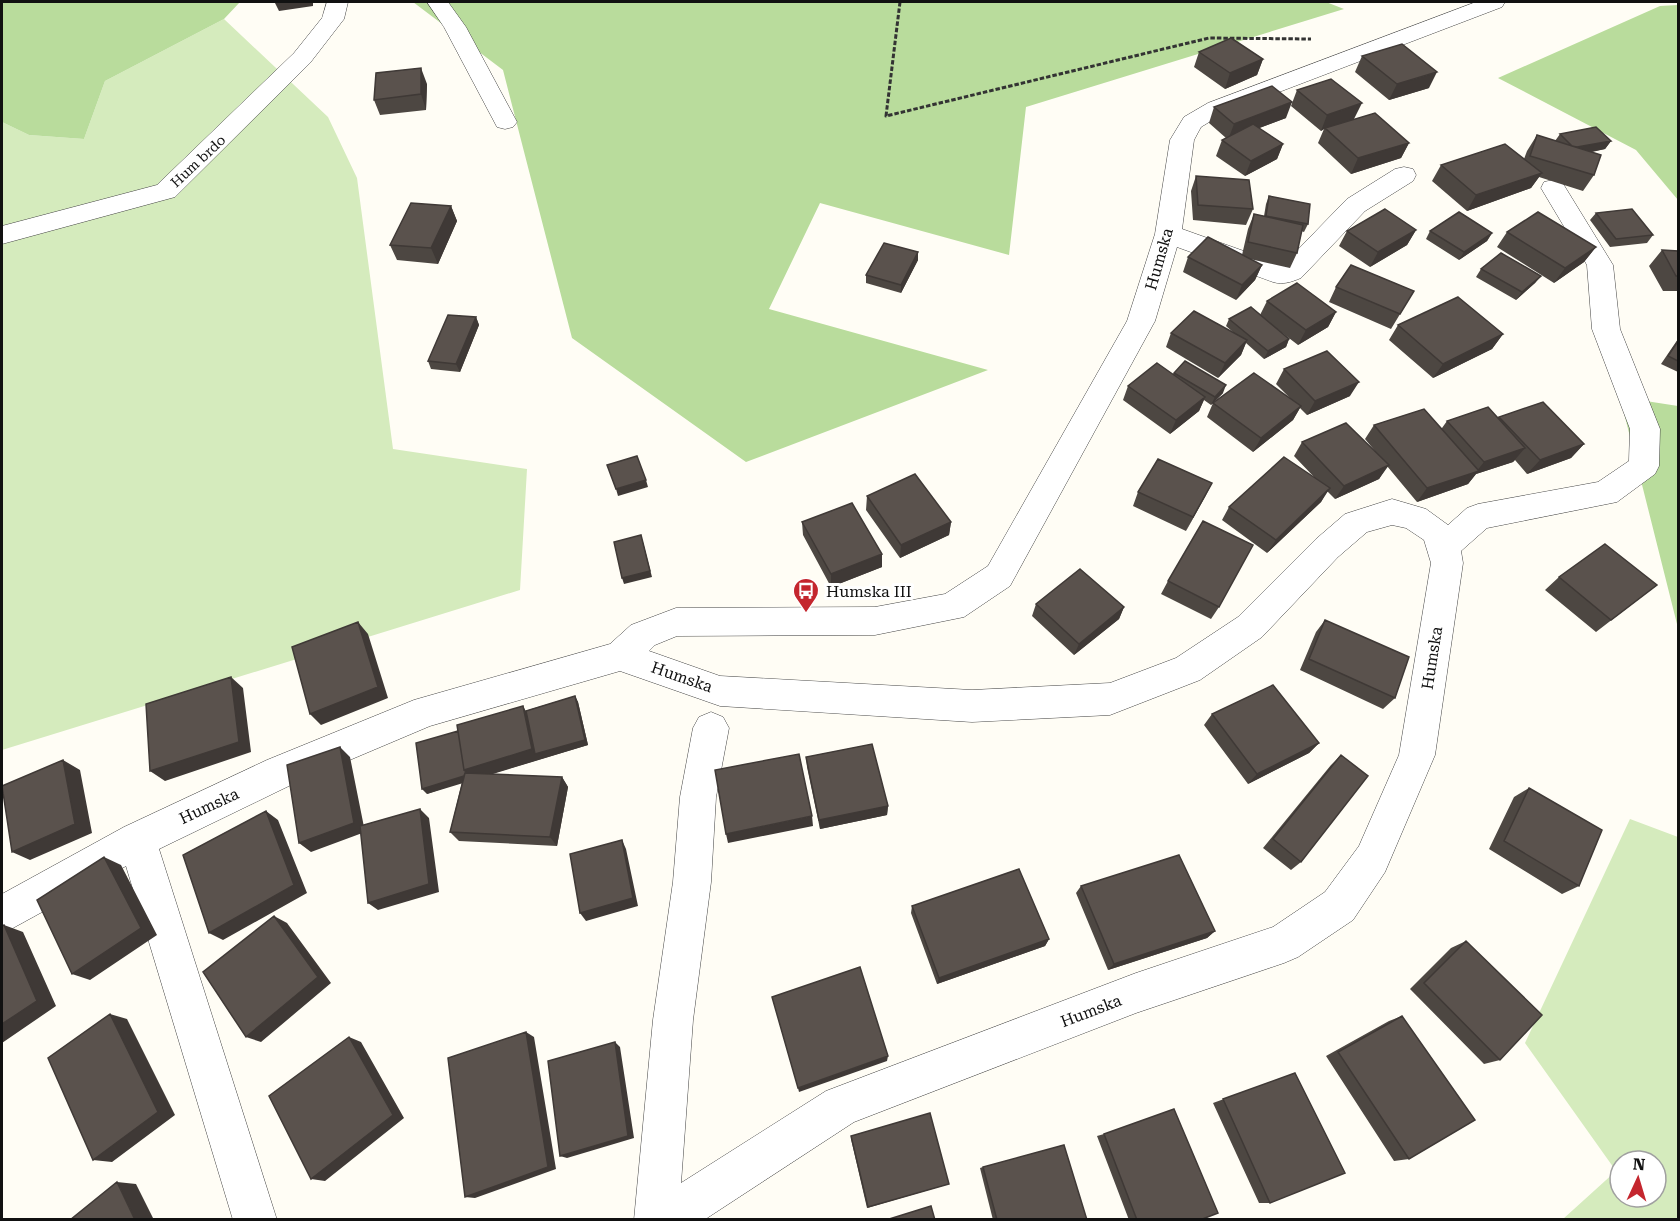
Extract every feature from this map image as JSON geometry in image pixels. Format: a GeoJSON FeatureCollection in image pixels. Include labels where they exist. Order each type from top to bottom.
{"type":"FeatureCollection","features":[{"type":"Feature","properties":{"kind":"street","name":"Hum brdo"},"geometry":{"type":"LineString","coordinates":[[2,235],[166,191],[303,58],[333,19],[337,2]]}},
{"type":"Feature","properties":{"kind":"street"},"geometry":{"type":"LineString","coordinates":[[437,2],[455,27],[505,122]]}},
{"type":"Feature","properties":{"kind":"street","name":"Humska"},"geometry":{"type":"LineString","coordinates":[[2,915],[137,840],[280,772],[426,711],[620,656],[643,635],[676,622],[875,621],[952,607],[999,576],[1141,321],[1168,234],[1182,140],[1192,122],[1216,108],[1494,2]]}},
{"type":"Feature","properties":{"kind":"street"},"geometry":{"type":"LineString","coordinates":[[1168,234],[1282,275],[1292,272],[1356,205],[1404,175]]}},
{"type":"Feature","properties":{"kind":"street"},"geometry":{"type":"LineString","coordinates":[[1444,547],[1478,517],[1606,492],[1644,466],[1645,429],[1606,330],[1600,265],[1553,188]]}},
{"type":"Feature","properties":{"kind":"street","name":"Humska"},"geometry":{"type":"LineString","coordinates":[[620,656],[720,691],[972,706],[1110,699],[1188,669],[1250,627],[1327,548],[1356,524],[1392,512],[1415,518],[1435,531],[1444,547],[1447,563],[1417,755],[1395,812],[1372,859],[1339,906],[1284,943],[1136,993],[841,1106],[663,1220]]}},
{"type":"Feature","properties":{"kind":"street"},"geometry":{"type":"LineString","coordinates":[[656,1220],[673,1020],[692,882],[698,797],[711,728]]}},
{"type":"Feature","properties":{"kind":"street"},"geometry":{"type":"LineString","coordinates":[[137,840],[255,1220]]}},
{"type":"Feature","properties":{"kind":"path"},"geometry":{"type":"LineString","coordinates":[[900,2],[886,116],[1209,38],[1311,39]]}},
{"type":"Feature","properties":{"kind":"green space"},"geometry":{"type":"Polygon","coordinates":[[[2,2],[240,2],[224,19],[105,81],[84,139],[29,135],[2,122],[2,2]]]}},
{"type":"Feature","properties":{"kind":"green space"},"geometry":{"type":"Polygon","coordinates":[[[413,2],[1326,2],[1344,9],[1026,107],[1009,255],[820,203],[769,309],[988,370],[746,462],[572,338],[503,70],[413,2]]]}},
{"type":"Feature","properties":{"kind":"green space"},"geometry":{"type":"Polygon","coordinates":[[[1678,5],[1678,200],[1636,150],[1498,78],[1660,6],[1678,5]]]}},
{"type":"Feature","properties":{"kind":"green space"},"geometry":{"type":"Polygon","coordinates":[[[224,19],[328,117],[357,178],[393,449],[527,469],[520,590],[2,750],[2,122],[29,135],[84,139],[105,81],[224,19]]]}},
{"type":"Feature","properties":{"kind":"green space"},"geometry":{"type":"Polygon","coordinates":[[[1620,397],[1678,406],[1678,628],[1620,397]]]}},
{"type":"Feature","properties":{"kind":"green space"},"geometry":{"type":"Polygon","coordinates":[[[1630,819],[1678,837],[1678,1219],[1563,1219],[1608,1178],[1608,1209],[1668,1209],[1668,1149],[1608,1149],[1608,1160],[1525,1043],[1630,819]]]}},
{"type":"Feature","properties":{"kind":"building"},"geometry":{"type":"Polygon","coordinates":[[[1231,38],[1263,59],[1230,73],[1199,52],[1231,38]]]}},
{"type":"Feature","properties":{"kind":"building"},"geometry":{"type":"Polygon","coordinates":[[[1402,44],[1437,72],[1397,84],[1362,56],[1402,44]]]}},
{"type":"Feature","properties":{"kind":"building"},"geometry":{"type":"Polygon","coordinates":[[[421,68],[421,94],[374,100],[376,73],[421,68]]]}},
{"type":"Feature","properties":{"kind":"building"},"geometry":{"type":"Polygon","coordinates":[[[1331,79],[1362,103],[1327,115],[1297,90],[1331,79]]]}},
{"type":"Feature","properties":{"kind":"building"},"geometry":{"type":"Polygon","coordinates":[[[1272,86],[1292,102],[1234,124],[1214,107],[1272,86]]]}},
{"type":"Feature","properties":{"kind":"building"},"geometry":{"type":"Polygon","coordinates":[[[1375,113],[1409,143],[1358,158],[1325,128],[1375,113]]]}},
{"type":"Feature","properties":{"kind":"building"},"geometry":{"type":"Polygon","coordinates":[[[1253,124],[1283,144],[1251,161],[1222,140],[1253,124]]]}},
{"type":"Feature","properties":{"kind":"building"},"geometry":{"type":"Polygon","coordinates":[[[1596,127],[1611,141],[1577,147],[1572,146],[1560,134],[1596,127]]]}},
{"type":"Feature","properties":{"kind":"building"},"geometry":{"type":"Polygon","coordinates":[[[1537,135],[1601,155],[1594,175],[1530,156],[1537,135]]]}},
{"type":"Feature","properties":{"kind":"building"},"geometry":{"type":"Polygon","coordinates":[[[1505,144],[1542,173],[1476,195],[1441,165],[1505,144]]]}},
{"type":"Feature","properties":{"kind":"building"},"geometry":{"type":"Polygon","coordinates":[[[1196,176],[1249,180],[1253,209],[1198,205],[1196,176]]]}},
{"type":"Feature","properties":{"kind":"building"},"geometry":{"type":"Polygon","coordinates":[[[1269,196],[1310,204],[1308,224],[1266,216],[1269,196]]]}},
{"type":"Feature","properties":{"kind":"building"},"geometry":{"type":"Polygon","coordinates":[[[411,203],[451,206],[431,248],[390,245],[411,203]]]}},
{"type":"Feature","properties":{"kind":"building"},"geometry":{"type":"Polygon","coordinates":[[[1385,209],[1416,230],[1378,252],[1347,231],[1385,209]]]}},
{"type":"Feature","properties":{"kind":"building"},"geometry":{"type":"Polygon","coordinates":[[[1632,209],[1653,235],[1616,239],[1596,213],[1632,209]]]}},
{"type":"Feature","properties":{"kind":"building"},"geometry":{"type":"Polygon","coordinates":[[[1459,212],[1492,233],[1464,252],[1430,231],[1459,212]]]}},
{"type":"Feature","properties":{"kind":"building"},"geometry":{"type":"Polygon","coordinates":[[[1538,212],[1596,247],[1565,268],[1507,232],[1538,212]]]}},
{"type":"Feature","properties":{"kind":"building"},"geometry":{"type":"Polygon","coordinates":[[[1254,214],[1303,225],[1297,253],[1248,242],[1254,214]]]}},
{"type":"Feature","properties":{"kind":"building"},"geometry":{"type":"Polygon","coordinates":[[[1208,237],[1262,265],[1242,285],[1188,257],[1208,237]]]}},
{"type":"Feature","properties":{"kind":"building"},"geometry":{"type":"Polygon","coordinates":[[[884,243],[918,252],[901,285],[866,275],[884,243]]]}},
{"type":"Feature","properties":{"kind":"building"},"geometry":{"type":"Polygon","coordinates":[[[1662,250],[1678,251],[1678,276],[1676,276],[1662,250]]]}},
{"type":"Feature","properties":{"kind":"building"},"geometry":{"type":"Polygon","coordinates":[[[1501,253],[1541,276],[1522,292],[1481,269],[1501,253]]]}},
{"type":"Feature","properties":{"kind":"building"},"geometry":{"type":"Polygon","coordinates":[[[1351,265],[1414,291],[1400,314],[1336,287],[1351,265]]]}},
{"type":"Feature","properties":{"kind":"building"},"geometry":{"type":"Polygon","coordinates":[[[1297,283],[1336,312],[1306,330],[1267,301],[1297,283]]]}},
{"type":"Feature","properties":{"kind":"building"},"geometry":{"type":"Polygon","coordinates":[[[1458,297],[1503,334],[1443,364],[1398,325],[1458,297]]]}},
{"type":"Feature","properties":{"kind":"building"},"geometry":{"type":"Polygon","coordinates":[[[1251,307],[1289,339],[1268,351],[1229,319],[1251,307]]]}},
{"type":"Feature","properties":{"kind":"building"},"geometry":{"type":"Polygon","coordinates":[[[1194,311],[1247,340],[1225,363],[1171,333],[1194,311]]]}},
{"type":"Feature","properties":{"kind":"building"},"geometry":{"type":"Polygon","coordinates":[[[448,315],[476,317],[456,364],[428,361],[448,315]]]}},
{"type":"Feature","properties":{"kind":"building"},"geometry":{"type":"Polygon","coordinates":[[[1678,341],[1678,361],[1668,356],[1678,341]]]}},
{"type":"Feature","properties":{"kind":"building"},"geometry":{"type":"Polygon","coordinates":[[[1327,351],[1359,382],[1315,401],[1284,369],[1327,351]]]}},
{"type":"Feature","properties":{"kind":"building"},"geometry":{"type":"Polygon","coordinates":[[[1185,361],[1226,385],[1215,397],[1174,373],[1185,361]]]}},
{"type":"Feature","properties":{"kind":"building"},"geometry":{"type":"Polygon","coordinates":[[[1157,363],[1205,397],[1176,420],[1128,386],[1157,363]]]}},
{"type":"Feature","properties":{"kind":"building"},"geometry":{"type":"Polygon","coordinates":[[[1254,373],[1301,406],[1261,438],[1213,403],[1254,373]]]}},
{"type":"Feature","properties":{"kind":"building"},"geometry":{"type":"Polygon","coordinates":[[[1543,402],[1584,444],[1540,460],[1499,417],[1543,402]]]}},
{"type":"Feature","properties":{"kind":"building"},"geometry":{"type":"Polygon","coordinates":[[[1488,407],[1525,448],[1484,462],[1447,421],[1488,407]]]}},
{"type":"Feature","properties":{"kind":"building"},"geometry":{"type":"Polygon","coordinates":[[[1424,409],[1479,471],[1427,488],[1374,425],[1424,409]]]}},
{"type":"Feature","properties":{"kind":"building"},"geometry":{"type":"Polygon","coordinates":[[[1346,423],[1389,465],[1344,486],[1302,442],[1346,423]]]}},
{"type":"Feature","properties":{"kind":"building"},"geometry":{"type":"Polygon","coordinates":[[[637,456],[646,480],[616,489],[607,465],[637,456]]]}},
{"type":"Feature","properties":{"kind":"building"},"geometry":{"type":"Polygon","coordinates":[[[1284,457],[1330,488],[1276,540],[1229,507],[1284,457]]]}},
{"type":"Feature","properties":{"kind":"building"},"geometry":{"type":"Polygon","coordinates":[[[1158,459],[1212,483],[1193,517],[1138,492],[1158,459]]]}},
{"type":"Feature","properties":{"kind":"building"},"geometry":{"type":"Polygon","coordinates":[[[915,474],[951,522],[901,545],[867,496],[915,474]]]}},
{"type":"Feature","properties":{"kind":"building"},"geometry":{"type":"Polygon","coordinates":[[[852,503],[882,554],[831,574],[802,522],[852,503]]]}},
{"type":"Feature","properties":{"kind":"building"},"geometry":{"type":"Polygon","coordinates":[[[1203,521],[1253,545],[1219,607],[1168,581],[1203,521]]]}},
{"type":"Feature","properties":{"kind":"building"},"geometry":{"type":"Polygon","coordinates":[[[641,535],[650,571],[622,578],[614,542],[641,535]]]}},
{"type":"Feature","properties":{"kind":"building"},"geometry":{"type":"Polygon","coordinates":[[[1605,544],[1657,585],[1611,620],[1559,577],[1605,544]]]}},
{"type":"Feature","properties":{"kind":"building"},"geometry":{"type":"Polygon","coordinates":[[[1080,569],[1124,607],[1079,644],[1036,604],[1080,569]]]}},
{"type":"Feature","properties":{"kind":"building"},"geometry":{"type":"Polygon","coordinates":[[[1325,620],[1409,657],[1395,698],[1309,659],[1325,620]]]}},
{"type":"Feature","properties":{"kind":"building"},"geometry":{"type":"Polygon","coordinates":[[[358,622],[378,687],[310,714],[292,647],[358,622]]]}},
{"type":"Feature","properties":{"kind":"building"},"geometry":{"type":"Polygon","coordinates":[[[231,677],[239,742],[150,771],[146,704],[231,677]]]}},
{"type":"Feature","properties":{"kind":"building"},"geometry":{"type":"Polygon","coordinates":[[[1273,685],[1319,743],[1257,774],[1212,714],[1273,685]]]}},
{"type":"Feature","properties":{"kind":"building"},"geometry":{"type":"Polygon","coordinates":[[[575,696],[585,740],[535,754],[526,711],[575,696]]]}},
{"type":"Feature","properties":{"kind":"building"},"geometry":{"type":"Polygon","coordinates":[[[523,706],[532,749],[464,770],[457,725],[523,706]]]}},
{"type":"Feature","properties":{"kind":"building"},"geometry":{"type":"Polygon","coordinates":[[[458,731],[464,770],[467,773],[464,776],[422,789],[416,743],[458,731]]]}},
{"type":"Feature","properties":{"kind":"building"},"geometry":{"type":"Polygon","coordinates":[[[872,744],[888,806],[819,820],[806,757],[872,744]]]}},
{"type":"Feature","properties":{"kind":"building"},"geometry":{"type":"Polygon","coordinates":[[[340,747],[354,823],[299,843],[287,765],[340,747]]]}},
{"type":"Feature","properties":{"kind":"building"},"geometry":{"type":"Polygon","coordinates":[[[799,754],[812,816],[726,834],[715,770],[799,754]]]}},
{"type":"Feature","properties":{"kind":"building"},"geometry":{"type":"Polygon","coordinates":[[[1341,755],[1368,776],[1301,862],[1273,839],[1341,755]]]}},
{"type":"Feature","properties":{"kind":"building"},"geometry":{"type":"Polygon","coordinates":[[[63,760],[75,824],[12,852],[2,786],[63,760]]]}},
{"type":"Feature","properties":{"kind":"building"},"geometry":{"type":"Polygon","coordinates":[[[465,773],[562,777],[550,837],[450,832],[465,773]]]}},
{"type":"Feature","properties":{"kind":"building"},"geometry":{"type":"Polygon","coordinates":[[[1529,788],[1602,830],[1579,886],[1504,841],[1529,788]]]}},
{"type":"Feature","properties":{"kind":"building"},"geometry":{"type":"Polygon","coordinates":[[[420,809],[429,884],[368,903],[360,826],[420,809]]]}},
{"type":"Feature","properties":{"kind":"building"},"geometry":{"type":"Polygon","coordinates":[[[266,811],[294,885],[209,933],[183,855],[266,811]]]}},
{"type":"Feature","properties":{"kind":"building"},"geometry":{"type":"Polygon","coordinates":[[[622,840],[633,898],[580,913],[570,854],[622,840]]]}},
{"type":"Feature","properties":{"kind":"building"},"geometry":{"type":"Polygon","coordinates":[[[1179,855],[1215,931],[1114,964],[1081,886],[1179,855]]]}},
{"type":"Feature","properties":{"kind":"building"},"geometry":{"type":"Polygon","coordinates":[[[104,857],[141,928],[72,974],[37,900],[104,857]]]}},
{"type":"Feature","properties":{"kind":"building"},"geometry":{"type":"Polygon","coordinates":[[[1019,869],[1049,939],[939,978],[912,906],[1019,869]]]}},
{"type":"Feature","properties":{"kind":"building"},"geometry":{"type":"Polygon","coordinates":[[[274,916],[318,977],[246,1037],[203,972],[274,916]]]}},
{"type":"Feature","properties":{"kind":"building"},"geometry":{"type":"Polygon","coordinates":[[[4,925],[37,1001],[2,1024],[2,926],[4,925]]]}},
{"type":"Feature","properties":{"kind":"building"},"geometry":{"type":"Polygon","coordinates":[[[1466,941],[1542,1015],[1500,1060],[1424,983],[1466,941]]]}},
{"type":"Feature","properties":{"kind":"building"},"geometry":{"type":"Polygon","coordinates":[[[860,967],[888,1056],[798,1088],[772,997],[860,967]]]}},
{"type":"Feature","properties":{"kind":"building"},"geometry":{"type":"Polygon","coordinates":[[[110,1014],[158,1112],[93,1160],[48,1058],[110,1014]]]}},
{"type":"Feature","properties":{"kind":"building"},"geometry":{"type":"Polygon","coordinates":[[[1402,1016],[1475,1120],[1409,1159],[1338,1052],[1402,1016]]]}},
{"type":"Feature","properties":{"kind":"building"},"geometry":{"type":"Polygon","coordinates":[[[526,1032],[548,1167],[465,1197],[448,1058],[526,1032]]]}},
{"type":"Feature","properties":{"kind":"building"},"geometry":{"type":"Polygon","coordinates":[[[349,1037],[393,1115],[311,1179],[269,1096],[349,1037]]]}},
{"type":"Feature","properties":{"kind":"building"},"geometry":{"type":"Polygon","coordinates":[[[615,1042],[628,1136],[560,1156],[548,1061],[615,1042]]]}},
{"type":"Feature","properties":{"kind":"building"},"geometry":{"type":"Polygon","coordinates":[[[1295,1073],[1345,1173],[1270,1203],[1223,1099],[1295,1073]]]}},
{"type":"Feature","properties":{"kind":"building"},"geometry":{"type":"Polygon","coordinates":[[[1174,1109],[1218,1213],[1200,1220],[1137,1220],[1104,1134],[1174,1109]]]}},
{"type":"Feature","properties":{"kind":"building"},"geometry":{"type":"Polygon","coordinates":[[[930,1113],[949,1184],[868,1207],[851,1136],[930,1113]]]}},
{"type":"Feature","properties":{"kind":"building"},"geometry":{"type":"Polygon","coordinates":[[[1064,1145],[1087,1220],[997,1220],[983,1167],[1064,1145]]]}},
{"type":"Feature","properties":{"kind":"building"},"geometry":{"type":"Polygon","coordinates":[[[117,1182],[135,1220],[70,1220],[117,1182]]]}},
{"type":"Feature","properties":{"kind":"building"},"geometry":{"type":"Polygon","coordinates":[[[931,1206],[935,1220],[886,1220],[931,1206]]]}},
{"type":"Feature","properties":{"kind":"place","name":"Humska III"},"geometry":{"type":"Point","coordinates":[806,614]}}]}
